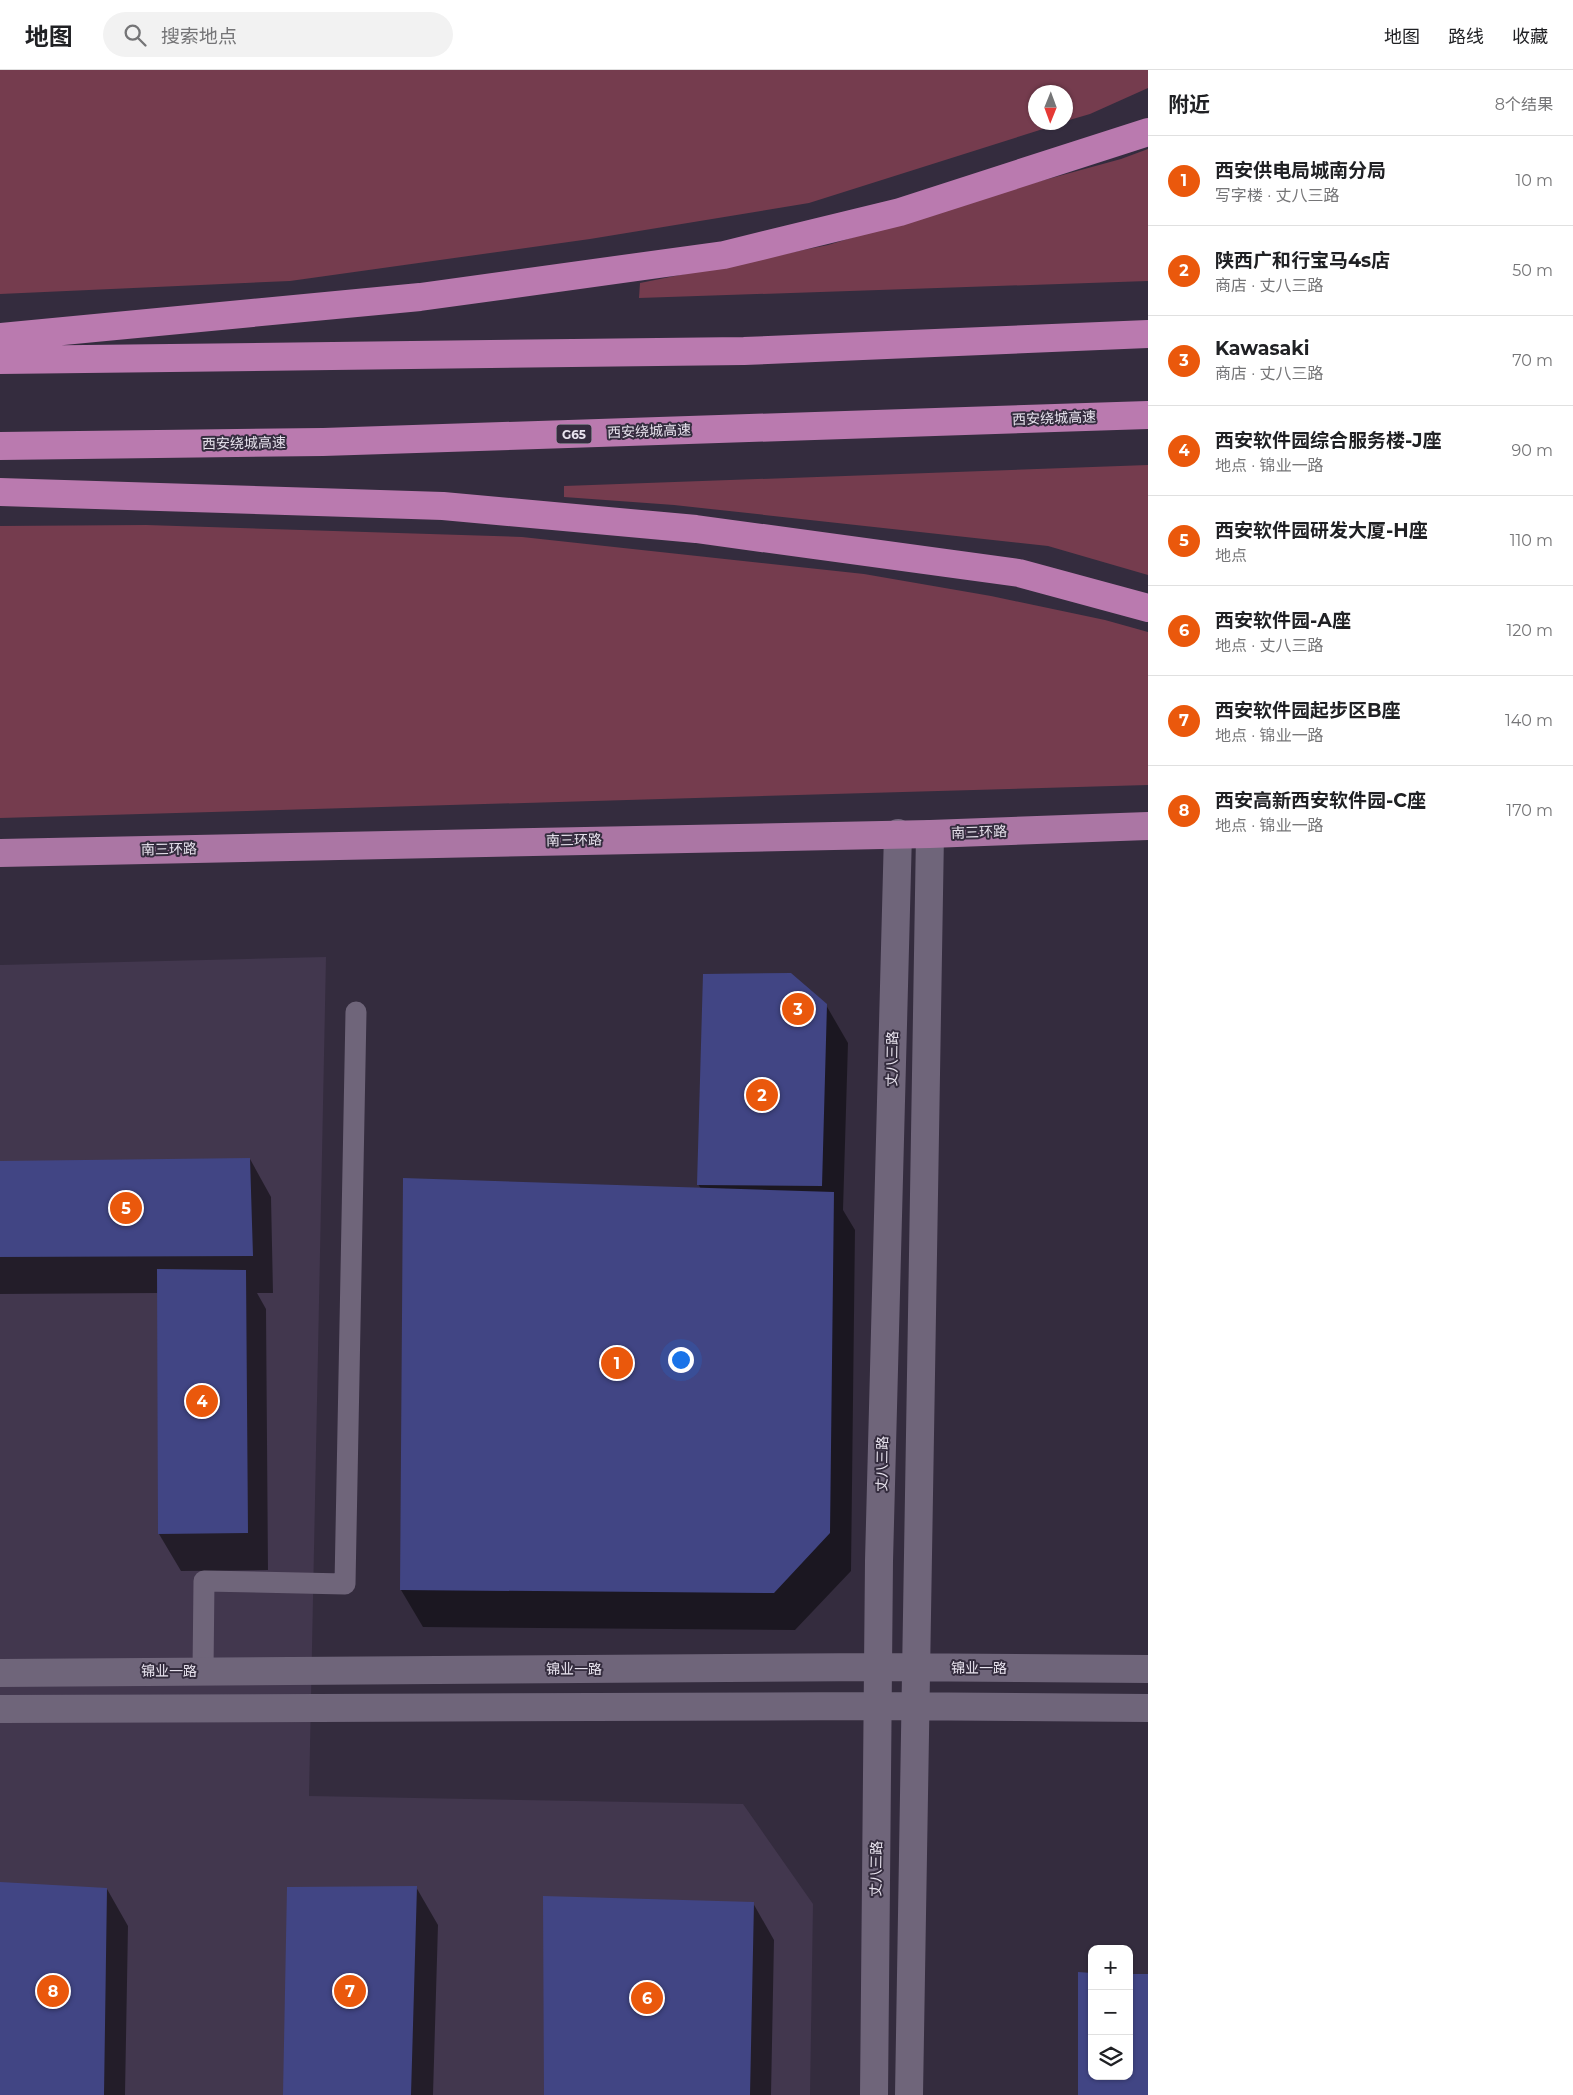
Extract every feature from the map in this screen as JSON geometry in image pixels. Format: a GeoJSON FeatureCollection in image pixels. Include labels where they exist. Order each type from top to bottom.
{"type":"FeatureCollection","features":[{"type":"Feature","properties":{"kind":"highway"},"geometry":{"type":"LineString","coordinates":[[0,337],[420,297],[724,255],[900,212],[1148,132]]}},
{"type":"Feature","properties":{"kind":"highway"},"geometry":{"type":"LineString","coordinates":[[0,360],[744,351],[1148,334]]}},
{"type":"Feature","properties":{"kind":"highway","name":"西安绕城高速"},"geometry":{"type":"LineString","coordinates":[[0,446],[324,442],[1148,415]]}},
{"type":"Feature","properties":{"kind":"highway"},"geometry":{"type":"LineString","coordinates":[[0,492],[442,506],[696,529],[1019,573],[1148,608]]}},
{"type":"Feature","properties":{"kind":"highway","name":"南三环路"},"geometry":{"type":"LineString","coordinates":[[0,852],[898,833],[930,834],[1148,826]]}},
{"type":"Feature","properties":{"kind":"street","name":"丈八三路"},"geometry":{"type":"LineString","coordinates":[[874,2095],[878,1667],[898,833]]}},
{"type":"Feature","properties":{"kind":"street"},"geometry":{"type":"LineString","coordinates":[[909,2095],[930,834]]}},
{"type":"Feature","properties":{"kind":"street","name":"锦业一路"},"geometry":{"type":"LineString","coordinates":[[0,1673],[878,1667],[1148,1669]]}},
{"type":"Feature","properties":{"kind":"street"},"geometry":{"type":"LineString","coordinates":[[0,1709],[878,1706],[1148,1708]]}},
{"type":"Feature","properties":{"kind":"lane"},"geometry":{"type":"LineString","coordinates":[[203,1671],[204,1581],[345,1584],[356,1012]]}},
{"type":"Feature","properties":{"kind":"shaded area"},"geometry":{"type":"Polygon","coordinates":[[[0,70],[1148,70],[1148,88],[1090,114],[1073,119],[1073,85],[1028,85],[1028,130],[1040,130],[809,203],[590,239],[290,281],[0,294],[0,70]]]}},
{"type":"Feature","properties":{"kind":"shaded area"},"geometry":{"type":"Polygon","coordinates":[[[1148,149],[1148,281],[639,298],[640,283],[828,245],[1015,188],[1121,159],[1148,149]]]}},
{"type":"Feature","properties":{"kind":"shaded area"},"geometry":{"type":"Polygon","coordinates":[[[1148,465],[1148,575],[1048,546],[674,505],[564,497],[564,486],[1148,465]]]}},
{"type":"Feature","properties":{"kind":"shaded area"},"geometry":{"type":"Polygon","coordinates":[[[146,525],[522,537],[864,574],[991,596],[1105,620],[1148,632],[1148,785],[0,818],[0,526],[146,525]]]}},
{"type":"Feature","properties":{"kind":"shaded area"},"geometry":{"type":"Polygon","coordinates":[[[326,957],[309,1796],[743,1804],[813,1904],[810,2095],[0,2095],[0,965],[326,957]]]}},
{"type":"Feature","properties":{"kind":"building"},"geometry":{"type":"Polygon","coordinates":[[[791,973],[827,1004],[822,1186],[697,1185],[703,974],[791,973]]]}},
{"type":"Feature","properties":{"kind":"building"},"geometry":{"type":"Polygon","coordinates":[[[250,1158],[253,1256],[0,1257],[0,1161],[250,1158]]]}},
{"type":"Feature","properties":{"kind":"building"},"geometry":{"type":"Polygon","coordinates":[[[403,1178],[834,1192],[830,1533],[774,1593],[400,1590],[403,1178]]]}},
{"type":"Feature","properties":{"kind":"building"},"geometry":{"type":"Polygon","coordinates":[[[157,1269],[246,1270],[248,1533],[158,1534],[157,1269]]]}},
{"type":"Feature","properties":{"kind":"building"},"geometry":{"type":"Polygon","coordinates":[[[0,1882],[107,1888],[104,2095],[0,2095],[0,1882]]]}},
{"type":"Feature","properties":{"kind":"building"},"geometry":{"type":"Polygon","coordinates":[[[417,1886],[411,2095],[283,2095],[287,1887],[417,1886]]]}},
{"type":"Feature","properties":{"kind":"building"},"geometry":{"type":"Polygon","coordinates":[[[543,1896],[754,1902],[750,2095],[544,2095],[543,1896]]]}},
{"type":"Feature","properties":{"kind":"building"},"geometry":{"type":"Polygon","coordinates":[[[1078,1972],[1088,1973],[1088,2080],[1133,2080],[1133,1974],[1148,1974],[1148,2095],[1078,2095],[1078,1972]]]}},
{"type":"Feature","properties":{"kind":"place","name":"Kawasaki"},"geometry":{"type":"Point","coordinates":[798,1009]}},
{"type":"Feature","properties":{"kind":"place","name":"陕西广和行宝马4s店"},"geometry":{"type":"Point","coordinates":[762,1095]}},
{"type":"Feature","properties":{"kind":"place","name":"西安软件园研发大厦-H座"},"geometry":{"type":"Point","coordinates":[126,1208]}},
{"type":"Feature","properties":{"kind":"place","name":"西安供电局城南分局"},"geometry":{"type":"Point","coordinates":[617,1363]}},
{"type":"Feature","properties":{"kind":"place","name":"西安软件园综合服务楼-J座"},"geometry":{"type":"Point","coordinates":[202,1401]}},
{"type":"Feature","properties":{"kind":"place","name":"西安高新西安软件园-C座"},"geometry":{"type":"Point","coordinates":[53,1991]}},
{"type":"Feature","properties":{"kind":"place","name":"西安软件园起步区B座"},"geometry":{"type":"Point","coordinates":[350,1991]}},
{"type":"Feature","properties":{"kind":"place","name":"西安软件园-A座"},"geometry":{"type":"Point","coordinates":[647,1998]}}]}
